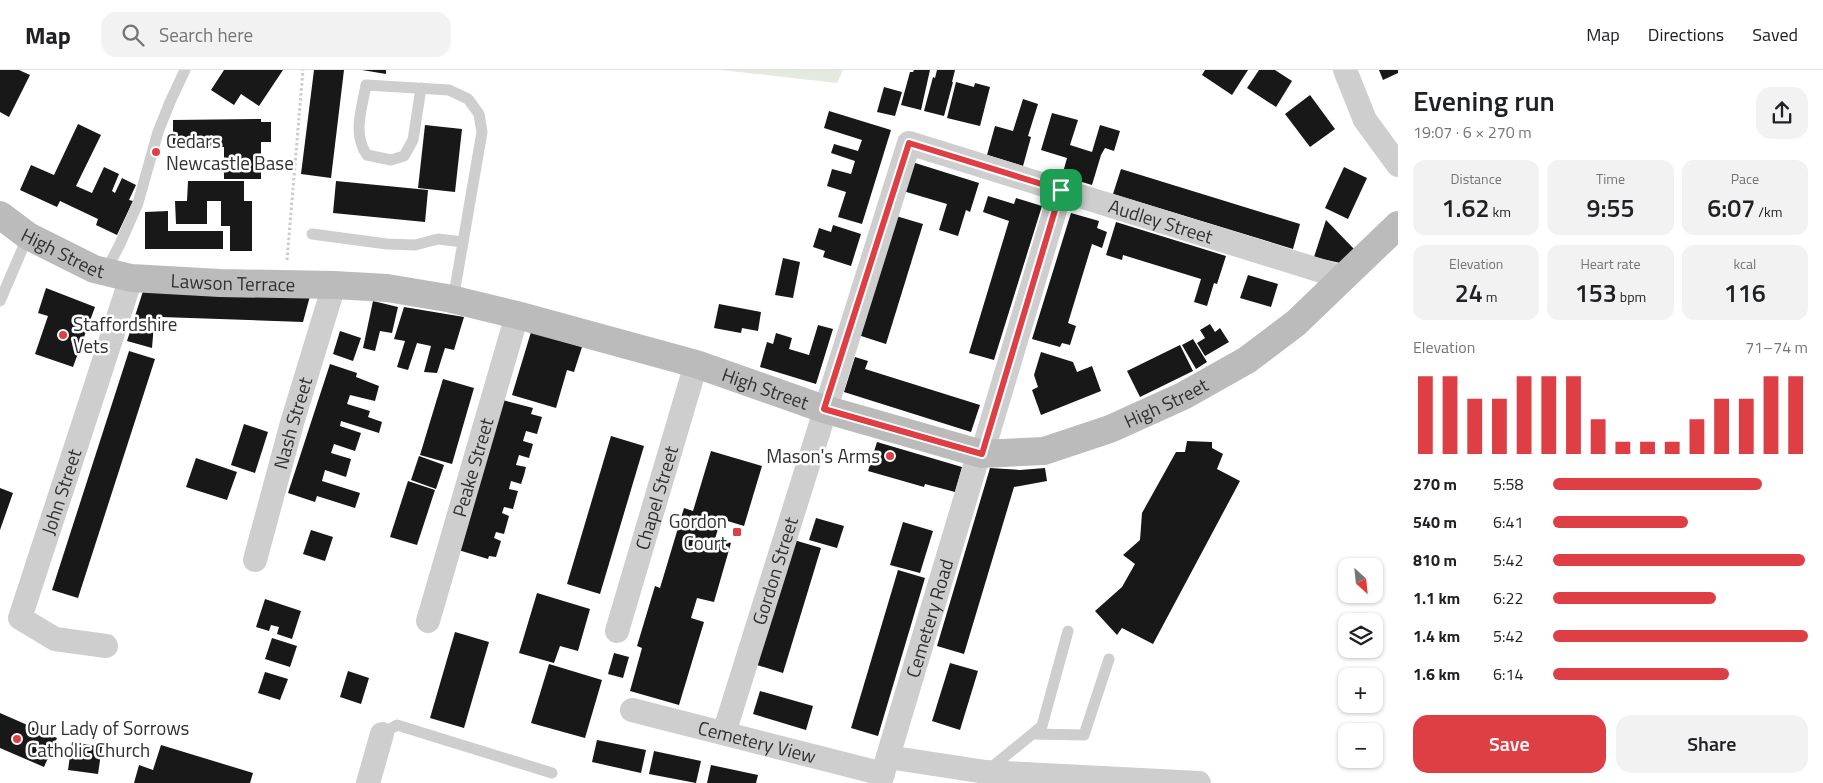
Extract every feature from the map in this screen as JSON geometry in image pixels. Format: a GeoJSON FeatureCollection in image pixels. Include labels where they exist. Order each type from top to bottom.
{"type":"FeatureCollection","features":[{"type":"Feature","properties":{"kind":"main road","name":"High Street"},"geometry":{"type":"LineString","coordinates":[[0,215],[28,236],[94,269],[118,275]]}},
{"type":"Feature","properties":{"kind":"main road","name":"High Street"},"geometry":{"type":"LineString","coordinates":[[334,285],[387,288],[453,300],[517,315],[696,364],[824,409],[981,454],[1044,451],[1110,428],[1183,396],[1247,360],[1296,322],[1398,225]]}},
{"type":"Feature","properties":{"kind":"main road","name":"Lawson Terrace"},"geometry":{"type":"LineString","coordinates":[[118,275],[285,285],[334,285]]}},
{"type":"Feature","properties":{"kind":"street"},"geometry":{"type":"LineString","coordinates":[[1345,70],[1365,120],[1398,165]]}},
{"type":"Feature","properties":{"kind":"street","name":"Audley Street"},"geometry":{"type":"LineString","coordinates":[[886,216],[909,143],[1344,278]]}},
{"type":"Feature","properties":{"kind":"street","name":"Cemetery Road"},"geometry":{"type":"LineString","coordinates":[[883,771],[1061,190]]}},
{"type":"Feature","properties":{"kind":"street","name":"Gordon Street"},"geometry":{"type":"LineString","coordinates":[[724,733],[886,216]]}},
{"type":"Feature","properties":{"kind":"street","name":"John Street"},"geometry":{"type":"LineString","coordinates":[[106,646],[55,639],[20,618],[118,275]]}},
{"type":"Feature","properties":{"kind":"street","name":"Nash Street"},"geometry":{"type":"LineString","coordinates":[[255,560],[292,423],[334,285]]}},
{"type":"Feature","properties":{"kind":"street","name":"Peake Street"},"geometry":{"type":"LineString","coordinates":[[428,620],[517,315]]}},
{"type":"Feature","properties":{"kind":"street","name":"Chapel Street"},"geometry":{"type":"LineString","coordinates":[[617,631],[696,364]]}},
{"type":"Feature","properties":{"kind":"street","name":"Cemetery View"},"geometry":{"type":"LineString","coordinates":[[632,710],[883,771],[986,772],[1097,780],[1199,783]]}},
{"type":"Feature","properties":{"kind":"street"},"geometry":{"type":"LineString","coordinates":[[368,783],[382,734]]}},
{"type":"Feature","properties":{"kind":"lane"},"geometry":{"type":"LineString","coordinates":[[118,275],[120,244],[138,203],[158,132],[185,70]]}},
{"type":"Feature","properties":{"kind":"lane"},"geometry":{"type":"LineString","coordinates":[[421,88],[413,140],[404,156],[391,160],[367,155],[361,148],[358,132],[366,85],[421,88],[449,90],[468,99],[479,114],[482,132],[453,300]]}},
{"type":"Feature","properties":{"kind":"lane"},"geometry":{"type":"LineString","coordinates":[[312,234],[415,246],[438,239],[463,242]]}},
{"type":"Feature","properties":{"kind":"lane"},"geometry":{"type":"LineString","coordinates":[[0,301],[28,236]]}},
{"type":"Feature","properties":{"kind":"lane"},"geometry":{"type":"LineString","coordinates":[[986,772],[1042,726],[1068,632]]}},
{"type":"Feature","properties":{"kind":"lane"},"geometry":{"type":"LineString","coordinates":[[1033,734],[1084,735],[1109,659]]}},
{"type":"Feature","properties":{"kind":"lane"},"geometry":{"type":"LineString","coordinates":[[382,734],[397,725],[552,773]]}},
{"type":"Feature","properties":{"kind":"path"},"geometry":{"type":"LineString","coordinates":[[285,285],[303,70]]}},
{"type":"Feature","properties":{"kind":"shaded area"},"geometry":{"type":"Polygon","coordinates":[[[721,70],[843,70],[837,83],[721,70]]]}},
{"type":"Feature","properties":{"kind":"building"},"geometry":{"type":"Polygon","coordinates":[[[0,70],[19,70],[30,75],[9,117],[0,112],[0,70]]]}},
{"type":"Feature","properties":{"kind":"building"},"geometry":{"type":"Polygon","coordinates":[[[224,70],[283,70],[259,106],[241,94],[234,105],[211,90],[224,70]]]}},
{"type":"Feature","properties":{"kind":"building"},"geometry":{"type":"Polygon","coordinates":[[[314,70],[344,70],[331,178],[301,174],[314,70]]]}},
{"type":"Feature","properties":{"kind":"building"},"geometry":{"type":"Polygon","coordinates":[[[362,70],[386,70],[386,74],[362,70]]]}},
{"type":"Feature","properties":{"kind":"building"},"geometry":{"type":"Polygon","coordinates":[[[914,70],[930,70],[921,110],[901,105],[910,72],[914,70]]]}},
{"type":"Feature","properties":{"kind":"building"},"geometry":{"type":"Polygon","coordinates":[[[937,70],[955,70],[944,116],[924,111],[933,77],[935,78],[937,70]]]}},
{"type":"Feature","properties":{"kind":"building"},"geometry":{"type":"Polygon","coordinates":[[[1205,70],[1248,70],[1232,95],[1202,75],[1205,70]]]}},
{"type":"Feature","properties":{"kind":"building"},"geometry":{"type":"Polygon","coordinates":[[[1259,70],[1275,70],[1292,81],[1276,107],[1247,88],[1259,70]]]}},
{"type":"Feature","properties":{"kind":"building"},"geometry":{"type":"Polygon","coordinates":[[[1379,70],[1398,70],[1398,73],[1383,80],[1379,70]]]}},
{"type":"Feature","properties":{"kind":"building"},"geometry":{"type":"Polygon","coordinates":[[[956,82],[974,87],[975,83],[990,87],[980,126],[947,118],[956,82]]]}},
{"type":"Feature","properties":{"kind":"building"},"geometry":{"type":"Polygon","coordinates":[[[884,87],[902,92],[895,116],[877,112],[884,87]]]}},
{"type":"Feature","properties":{"kind":"building"},"geometry":{"type":"Polygon","coordinates":[[[1310,95],[1335,129],[1310,147],[1285,114],[1310,95]]]}},
{"type":"Feature","properties":{"kind":"building"},"geometry":{"type":"Polygon","coordinates":[[[1023,99],[1038,104],[1028,136],[1031,137],[1023,166],[987,155],[995,126],[1013,131],[1023,99]]]}},
{"type":"Feature","properties":{"kind":"building"},"geometry":{"type":"Polygon","coordinates":[[[829,111],[891,130],[862,224],[838,217],[846,192],[827,186],[832,169],[851,174],[855,161],[831,153],[834,144],[858,151],[862,140],[824,128],[829,111]]]}},
{"type":"Feature","properties":{"kind":"building"},"geometry":{"type":"Polygon","coordinates":[[[1052,113],[1078,120],[1070,145],[1092,152],[1100,125],[1120,131],[1114,151],[1105,148],[1101,155],[1092,185],[1062,176],[1067,158],[1041,150],[1052,113]]]}},
{"type":"Feature","properties":{"kind":"building"},"geometry":{"type":"Polygon","coordinates":[[[261,119],[261,122],[271,122],[271,142],[261,142],[261,179],[224,179],[224,147],[173,147],[173,120],[261,119]]]}},
{"type":"Feature","properties":{"kind":"building"},"geometry":{"type":"Polygon","coordinates":[[[78,124],[101,135],[76,186],[92,193],[104,167],[119,174],[112,191],[115,193],[122,178],[136,185],[129,200],[133,201],[117,235],[96,225],[98,219],[60,201],[57,207],[20,190],[31,165],[54,175],[78,124]]]}},
{"type":"Feature","properties":{"kind":"building"},"geometry":{"type":"Polygon","coordinates":[[[425,125],[462,129],[455,192],[418,188],[425,125]]]}},
{"type":"Feature","properties":{"kind":"building"},"geometry":{"type":"Polygon","coordinates":[[[912,162],[979,183],[970,212],[966,210],[958,236],[939,230],[947,204],[903,191],[912,162]]]}},
{"type":"Feature","properties":{"kind":"building"},"geometry":{"type":"Polygon","coordinates":[[[1344,167],[1367,178],[1348,219],[1325,208],[1344,167]]]}},
{"type":"Feature","properties":{"kind":"building"},"geometry":{"type":"Polygon","coordinates":[[[1121,169],[1300,224],[1293,249],[1113,194],[1121,169]]]}},
{"type":"Feature","properties":{"kind":"building"},"geometry":{"type":"Polygon","coordinates":[[[188,181],[244,181],[244,201],[252,201],[252,251],[230,251],[230,226],[221,226],[221,201],[207,201],[207,224],[176,224],[175,201],[187,201],[188,181]]]}},
{"type":"Feature","properties":{"kind":"building"},"geometry":{"type":"Polygon","coordinates":[[[336,181],[428,190],[425,222],[333,213],[336,181]]]}},
{"type":"Feature","properties":{"kind":"building"},"geometry":{"type":"Polygon","coordinates":[[[988,196],[1014,204],[1016,198],[1042,206],[994,360],[969,353],[1009,221],[983,212],[988,196]]]}},
{"type":"Feature","properties":{"kind":"building"},"geometry":{"type":"Polygon","coordinates":[[[168,211],[168,231],[223,231],[223,249],[145,249],[145,212],[168,211]]]}},
{"type":"Feature","properties":{"kind":"building"},"geometry":{"type":"Polygon","coordinates":[[[1071,213],[1099,221],[1097,228],[1107,232],[1102,248],[1092,244],[1068,323],[1076,326],[1070,345],[1062,343],[1060,347],[1032,339],[1071,213]]]}},
{"type":"Feature","properties":{"kind":"building"},"geometry":{"type":"Polygon","coordinates":[[[896,216],[923,224],[886,344],[858,335],[896,216]]]}},
{"type":"Feature","properties":{"kind":"building"},"geometry":{"type":"Polygon","coordinates":[[[1326,220],[1354,249],[1340,263],[1314,257],[1326,220]]]}},
{"type":"Feature","properties":{"kind":"building"},"geometry":{"type":"Polygon","coordinates":[[[1116,222],[1226,256],[1217,284],[1214,283],[1207,306],[1194,302],[1201,279],[1123,255],[1122,260],[1106,255],[1116,222]]]}},
{"type":"Feature","properties":{"kind":"building"},"geometry":{"type":"Polygon","coordinates":[[[833,225],[861,234],[851,266],[823,257],[825,251],[813,247],[819,228],[831,232],[833,225]]]}},
{"type":"Feature","properties":{"kind":"building"},"geometry":{"type":"Polygon","coordinates":[[[783,258],[800,262],[793,298],[775,295],[783,258]]]}},
{"type":"Feature","properties":{"kind":"building"},"geometry":{"type":"Polygon","coordinates":[[[1248,275],[1278,284],[1271,307],[1240,298],[1248,275]]]}},
{"type":"Feature","properties":{"kind":"building","name":"Staffordshire Vets"},"geometry":{"type":"Polygon","coordinates":[[[46,288],[95,307],[73,367],[35,354],[48,316],[38,313],[46,288]]]}},
{"type":"Feature","properties":{"kind":"building"},"geometry":{"type":"Polygon","coordinates":[[[144,288],[310,296],[303,322],[161,317],[161,324],[154,324],[152,348],[127,341],[144,288]]]}},
{"type":"Feature","properties":{"kind":"building"},"geometry":{"type":"Polygon","coordinates":[[[373,301],[398,307],[392,333],[380,331],[375,351],[363,348],[373,301]]]}},
{"type":"Feature","properties":{"kind":"building"},"geometry":{"type":"Polygon","coordinates":[[[719,304],[761,312],[758,331],[742,328],[741,333],[714,328],[719,304]]]}},
{"type":"Feature","properties":{"kind":"building"},"geometry":{"type":"Polygon","coordinates":[[[404,307],[464,317],[454,350],[445,348],[437,373],[424,372],[431,346],[417,343],[408,370],[397,367],[405,341],[394,339],[404,307]]]}},
{"type":"Feature","properties":{"kind":"building"},"geometry":{"type":"Polygon","coordinates":[[[1210,324],[1215,332],[1220,328],[1229,342],[1205,356],[1197,343],[1205,338],[1200,330],[1210,324]]]}},
{"type":"Feature","properties":{"kind":"building"},"geometry":{"type":"Polygon","coordinates":[[[818,325],[833,329],[816,384],[760,367],[767,342],[773,344],[776,333],[792,338],[789,349],[809,355],[818,325]]]}},
{"type":"Feature","properties":{"kind":"building"},"geometry":{"type":"Polygon","coordinates":[[[340,331],[361,338],[353,361],[333,354],[340,331]]]}},
{"type":"Feature","properties":{"kind":"building"},"geometry":{"type":"Polygon","coordinates":[[[531,332],[582,347],[574,372],[567,370],[556,408],[512,395],[531,332]]]}},
{"type":"Feature","properties":{"kind":"building"},"geometry":{"type":"Polygon","coordinates":[[[1193,339],[1207,362],[1196,369],[1182,345],[1193,339]]]}},
{"type":"Feature","properties":{"kind":"building"},"geometry":{"type":"Polygon","coordinates":[[[1180,345],[1193,371],[1140,397],[1127,371],[1180,345]]]}},
{"type":"Feature","properties":{"kind":"building"},"geometry":{"type":"Polygon","coordinates":[[[129,351],[155,359],[78,598],[52,590],[129,351]]]}},
{"type":"Feature","properties":{"kind":"building"},"geometry":{"type":"Polygon","coordinates":[[[1041,352],[1073,362],[1077,372],[1092,366],[1101,391],[1041,415],[1032,390],[1038,387],[1034,375],[1041,352]]]}},
{"type":"Feature","properties":{"kind":"building"},"geometry":{"type":"Polygon","coordinates":[[[855,357],[868,361],[865,369],[980,405],[971,432],[844,392],[855,357]]]}},
{"type":"Feature","properties":{"kind":"building"},"geometry":{"type":"Polygon","coordinates":[[[330,364],[357,373],[356,377],[379,386],[375,401],[350,395],[347,404],[370,411],[368,417],[382,422],[379,433],[341,421],[340,426],[361,433],[355,451],[334,444],[331,453],[351,459],[346,477],[325,470],[322,481],[360,493],[355,508],[317,496],[315,502],[288,493],[330,364]]]}},
{"type":"Feature","properties":{"kind":"building"},"geometry":{"type":"Polygon","coordinates":[[[443,379],[474,388],[452,464],[420,455],[443,379]]]}},
{"type":"Feature","properties":{"kind":"building"},"geometry":{"type":"Polygon","coordinates":[[[499,399],[533,408],[531,414],[542,417],[537,434],[526,431],[523,441],[533,444],[529,458],[519,455],[516,465],[526,467],[524,475],[521,484],[511,481],[509,489],[518,491],[513,509],[504,507],[502,513],[509,516],[504,534],[496,532],[494,538],[501,541],[496,557],[489,556],[488,559],[455,549],[499,399]]]}},
{"type":"Feature","properties":{"kind":"building"},"geometry":{"type":"Polygon","coordinates":[[[244,424],[268,432],[255,473],[231,465],[244,424]]]}},
{"type":"Feature","properties":{"kind":"building"},"geometry":{"type":"Polygon","coordinates":[[[611,436],[644,446],[600,594],[567,584],[611,436]]]}},
{"type":"Feature","properties":{"kind":"building"},"geometry":{"type":"Polygon","coordinates":[[[1187,441],[1212,442],[1212,448],[1223,454],[1217,469],[1240,481],[1153,644],[1122,628],[1117,635],[1095,611],[1122,587],[1135,564],[1123,555],[1140,540],[1142,513],[1176,452],[1185,452],[1187,441]]]}},
{"type":"Feature","properties":{"kind":"building"},"geometry":{"type":"Polygon","coordinates":[[[877,442],[962,467],[955,492],[925,484],[924,487],[868,471],[877,442]]]}},
{"type":"Feature","properties":{"kind":"building"},"geometry":{"type":"Polygon","coordinates":[[[711,451],[762,466],[744,526],[721,519],[715,539],[731,543],[714,602],[697,598],[691,618],[704,622],[679,705],[630,691],[642,648],[637,646],[655,586],[660,588],[684,508],[693,511],[711,451]]]}},
{"type":"Feature","properties":{"kind":"building"},"geometry":{"type":"Polygon","coordinates":[[[419,456],[444,465],[436,489],[411,480],[419,456]]]}},
{"type":"Feature","properties":{"kind":"building"},"geometry":{"type":"Polygon","coordinates":[[[196,458],[237,472],[227,500],[186,487],[196,458]]]}},
{"type":"Feature","properties":{"kind":"building"},"geometry":{"type":"Polygon","coordinates":[[[990,468],[1020,470],[1045,468],[1047,481],[1014,487],[964,654],[937,646],[990,468]]]}},
{"type":"Feature","properties":{"kind":"building"},"geometry":{"type":"Polygon","coordinates":[[[408,481],[435,490],[417,545],[390,537],[408,481]]]}},
{"type":"Feature","properties":{"kind":"building"},"geometry":{"type":"Polygon","coordinates":[[[0,488],[13,493],[0,530],[0,488]]]}},
{"type":"Feature","properties":{"kind":"building"},"geometry":{"type":"Polygon","coordinates":[[[816,518],[844,526],[837,548],[809,540],[816,518]]]}},
{"type":"Feature","properties":{"kind":"building"},"geometry":{"type":"Polygon","coordinates":[[[903,522],[933,531],[920,573],[890,565],[903,522]]]}},
{"type":"Feature","properties":{"kind":"building"},"geometry":{"type":"Polygon","coordinates":[[[311,530],[333,537],[325,561],[303,554],[311,530]]]}},
{"type":"Feature","properties":{"kind":"building"},"geometry":{"type":"Polygon","coordinates":[[[794,540],[821,548],[783,673],[757,665],[794,540]]]}},
{"type":"Feature","properties":{"kind":"building"},"geometry":{"type":"Polygon","coordinates":[[[898,570],[925,578],[878,736],[851,728],[898,570]]]}},
{"type":"Feature","properties":{"kind":"building"},"geometry":{"type":"Polygon","coordinates":[[[537,593],[590,609],[578,651],[560,646],[554,663],[519,653],[537,593]]]}},
{"type":"Feature","properties":{"kind":"building"},"geometry":{"type":"Polygon","coordinates":[[[265,599],[301,611],[292,639],[277,634],[279,627],[271,625],[269,631],[256,627],[265,599]]]}},
{"type":"Feature","properties":{"kind":"building"},"geometry":{"type":"Polygon","coordinates":[[[455,632],[489,642],[464,728],[430,718],[455,632]]]}},
{"type":"Feature","properties":{"kind":"building"},"geometry":{"type":"Polygon","coordinates":[[[272,638],[297,646],[290,667],[265,659],[272,638]]]}},
{"type":"Feature","properties":{"kind":"building"},"geometry":{"type":"Polygon","coordinates":[[[614,653],[629,657],[623,678],[608,674],[614,653]]]}},
{"type":"Feature","properties":{"kind":"building"},"geometry":{"type":"Polygon","coordinates":[[[950,663],[978,671],[960,730],[932,721],[950,663]]]}},
{"type":"Feature","properties":{"kind":"building"},"geometry":{"type":"Polygon","coordinates":[[[549,664],[602,680],[585,738],[531,723],[549,664]]]}},
{"type":"Feature","properties":{"kind":"building"},"geometry":{"type":"Polygon","coordinates":[[[348,671],[369,678],[361,704],[340,697],[348,671]]]}},
{"type":"Feature","properties":{"kind":"building"},"geometry":{"type":"Polygon","coordinates":[[[265,672],[288,679],[280,700],[258,693],[265,672]]]}},
{"type":"Feature","properties":{"kind":"building"},"geometry":{"type":"Polygon","coordinates":[[[760,691],[813,706],[806,730],[753,714],[760,691]]]}},
{"type":"Feature","properties":{"kind":"building"},"geometry":{"type":"Polygon","coordinates":[[[0,713],[57,738],[44,767],[0,748],[0,713]]]}},
{"type":"Feature","properties":{"kind":"building"},"geometry":{"type":"Polygon","coordinates":[[[597,740],[646,750],[641,773],[592,762],[597,740]]]}},
{"type":"Feature","properties":{"kind":"building"},"geometry":{"type":"Polygon","coordinates":[[[72,742],[102,747],[98,774],[68,770],[72,742]]]}},
{"type":"Feature","properties":{"kind":"building"},"geometry":{"type":"Polygon","coordinates":[[[161,745],[253,773],[250,783],[134,783],[139,765],[153,770],[161,745]]]}},
{"type":"Feature","properties":{"kind":"building"},"geometry":{"type":"Polygon","coordinates":[[[654,751],[701,761],[696,783],[649,774],[654,751]]]}},
{"type":"Feature","properties":{"kind":"building"},"geometry":{"type":"Polygon","coordinates":[[[711,765],[758,775],[756,783],[707,783],[711,765]]]}},
{"type":"Feature","properties":{"kind":"place","name":"Cedars Newcastle Base"},"geometry":{"type":"Point","coordinates":[156,152]}},
{"type":"Feature","properties":{"kind":"place","name":"Staffordshire Vets"},"geometry":{"type":"Point","coordinates":[63,335]}},
{"type":"Feature","properties":{"kind":"place","name":"Mason's Arms"},"geometry":{"type":"Point","coordinates":[890,456]}},
{"type":"Feature","properties":{"kind":"place","name":"Gordon Court"},"geometry":{"type":"Point","coordinates":[737,532]}},
{"type":"Feature","properties":{"kind":"place","name":"Our Lady of Sorrows Catholic Church"},"geometry":{"type":"Point","coordinates":[17,739]}},
{"type":"Feature","properties":{"kind":"route"},"geometry":{"type":"LineString","coordinates":[[909,143],[1061,190],[982,454],[824,409],[909,143]]}}]}
